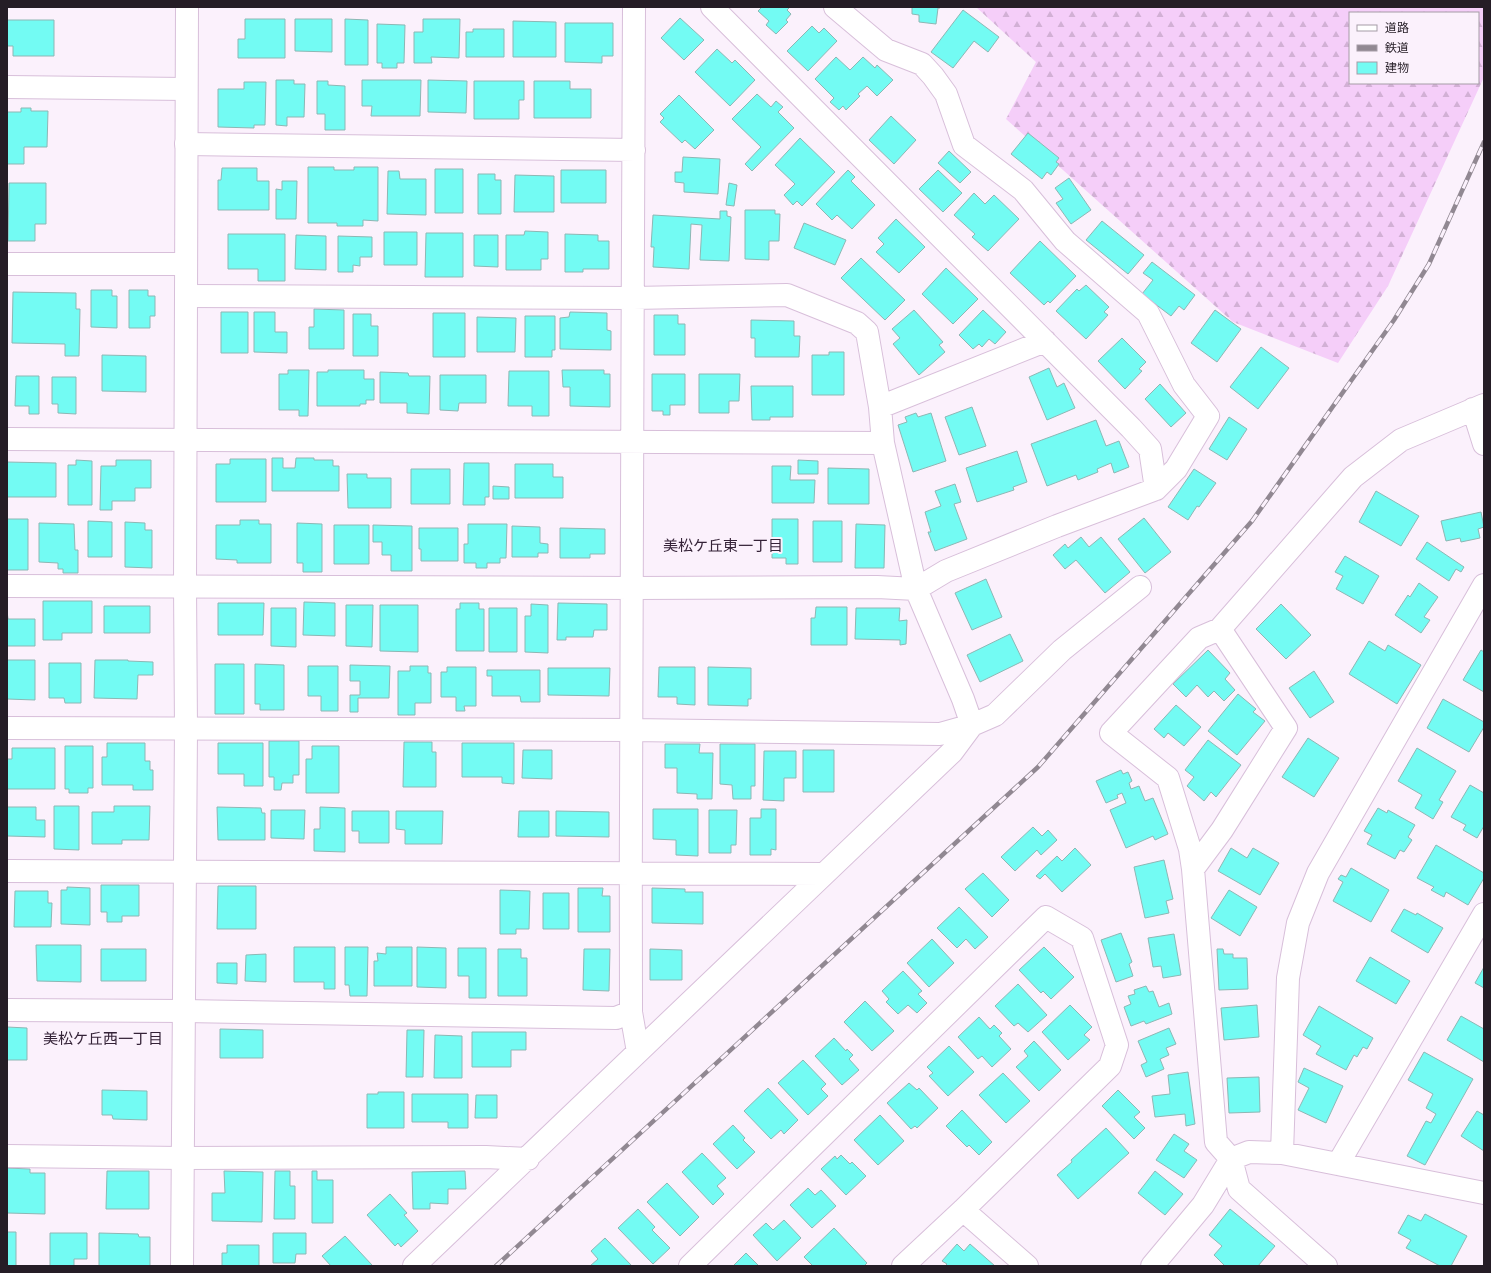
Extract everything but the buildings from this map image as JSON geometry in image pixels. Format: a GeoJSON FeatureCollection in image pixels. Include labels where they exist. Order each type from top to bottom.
{"type":"FeatureCollection","features":[{"type":"Feature","properties":{"kind":"street"},"geometry":{"type":"LineString","coordinates":[[182,1266],[186,730],[185,440],[187,7]]}},
{"type":"Feature","properties":{"kind":"street"},"geometry":{"type":"LineString","coordinates":[[634,7],[631,1012],[638,1052]]}},
{"type":"Feature","properties":{"kind":"street"},"geometry":{"type":"LineString","coordinates":[[712,7],[1131,428],[1150,449],[1156,489]]}},
{"type":"Feature","properties":{"kind":"street"},"geometry":{"type":"LineString","coordinates":[[7,586],[185,585],[633,588],[877,587],[916,589],[946,571],[1056,526],[1156,489],[1176,469],[1208,416],[1184,385],[1148,313],[1065,241],[1023,190],[964,145],[946,94],[922,64],[886,50],[835,7]]}},
{"type":"Feature","properties":{"kind":"street"},"geometry":{"type":"LineString","coordinates":[[7,87],[186,89]]}},
{"type":"Feature","properties":{"kind":"street"},"geometry":{"type":"LineString","coordinates":[[186,144],[634,150]]}},
{"type":"Feature","properties":{"kind":"street"},"geometry":{"type":"LineString","coordinates":[[7,264],[186,264]]}},
{"type":"Feature","properties":{"kind":"street"},"geometry":{"type":"LineString","coordinates":[[186,296],[633,298],[787,295],[858,323],[867,332],[880,407],[883,443],[916,589],[963,699],[972,725]]}},
{"type":"Feature","properties":{"kind":"street"},"geometry":{"type":"LineString","coordinates":[[880,407],[1045,341]]}},
{"type":"Feature","properties":{"kind":"street"},"geometry":{"type":"LineString","coordinates":[[1326,1266],[1239,1189],[1231,1159],[1216,1142],[1193,869],[1190,849],[1168,778],[1110,733],[1199,638],[1220,629],[1354,477],[1401,440],[1478,407],[1484,444]]}},
{"type":"Feature","properties":{"kind":"street"},"geometry":{"type":"LineString","coordinates":[[7,439],[883,443]]}},
{"type":"Feature","properties":{"kind":"street"},"geometry":{"type":"LineString","coordinates":[[1282,1153],[1288,978],[1298,923],[1318,873],[1484,584]]}},
{"type":"Feature","properties":{"kind":"street"},"geometry":{"type":"LineString","coordinates":[[7,728],[186,730],[631,730],[940,734],[972,725],[995,715],[1062,650],[1140,587]]}},
{"type":"Feature","properties":{"kind":"street"},"geometry":{"type":"LineString","coordinates":[[1193,869],[1222,830],[1286,728],[1220,629]]}},
{"type":"Feature","properties":{"kind":"street"},"geometry":{"type":"LineString","coordinates":[[414,1266],[528,1159],[952,752],[972,725]]}},
{"type":"Feature","properties":{"kind":"street"},"geometry":{"type":"LineString","coordinates":[[7,871],[824,874]]}},
{"type":"Feature","properties":{"kind":"street"},"geometry":{"type":"LineString","coordinates":[[1338,1164],[1484,914]]}},
{"type":"Feature","properties":{"kind":"street"},"geometry":{"type":"LineString","coordinates":[[690,1266],[1046,917],[1082,938],[1117,1045],[1110,1066],[963,1210],[903,1266]]}},
{"type":"Feature","properties":{"kind":"street"},"geometry":{"type":"LineString","coordinates":[[7,1010],[184,1011],[616,1018],[631,1012]]}},
{"type":"Feature","properties":{"kind":"street"},"geometry":{"type":"LineString","coordinates":[[1152,1266],[1203,1205],[1231,1159],[1249,1152],[1282,1153],[1484,1192]]}},
{"type":"Feature","properties":{"kind":"street"},"geometry":{"type":"LineString","coordinates":[[7,1156],[182,1158],[486,1157],[528,1159]]}},
{"type":"Feature","properties":{"kind":"street"},"geometry":{"type":"LineString","coordinates":[[963,1210],[1027,1266]]}},
{"type":"Feature","properties":{"kind":"green space"},"geometry":{"type":"Polygon","coordinates":[[[976,7],[1484,7],[1484,77],[1388,286],[1338,363],[1233,322],[1006,119],[1036,62],[976,7]]]}},
{"type":"Feature","properties":{"kind":"railway"},"geometry":{"type":"LineString","coordinates":[[496,1266],[1038,767],[1252,521],[1394,320],[1429,264],[1484,142]]}},
{"type":"Feature","properties":{"kind":"district","name":"美松ケ丘東一丁目"},"geometry":{"type":"Point","coordinates":[723,546]}},
{"type":"Feature","properties":{"kind":"district","name":"美松ケ丘西一丁目"},"geometry":{"type":"Point","coordinates":[103,1039]}}]}
